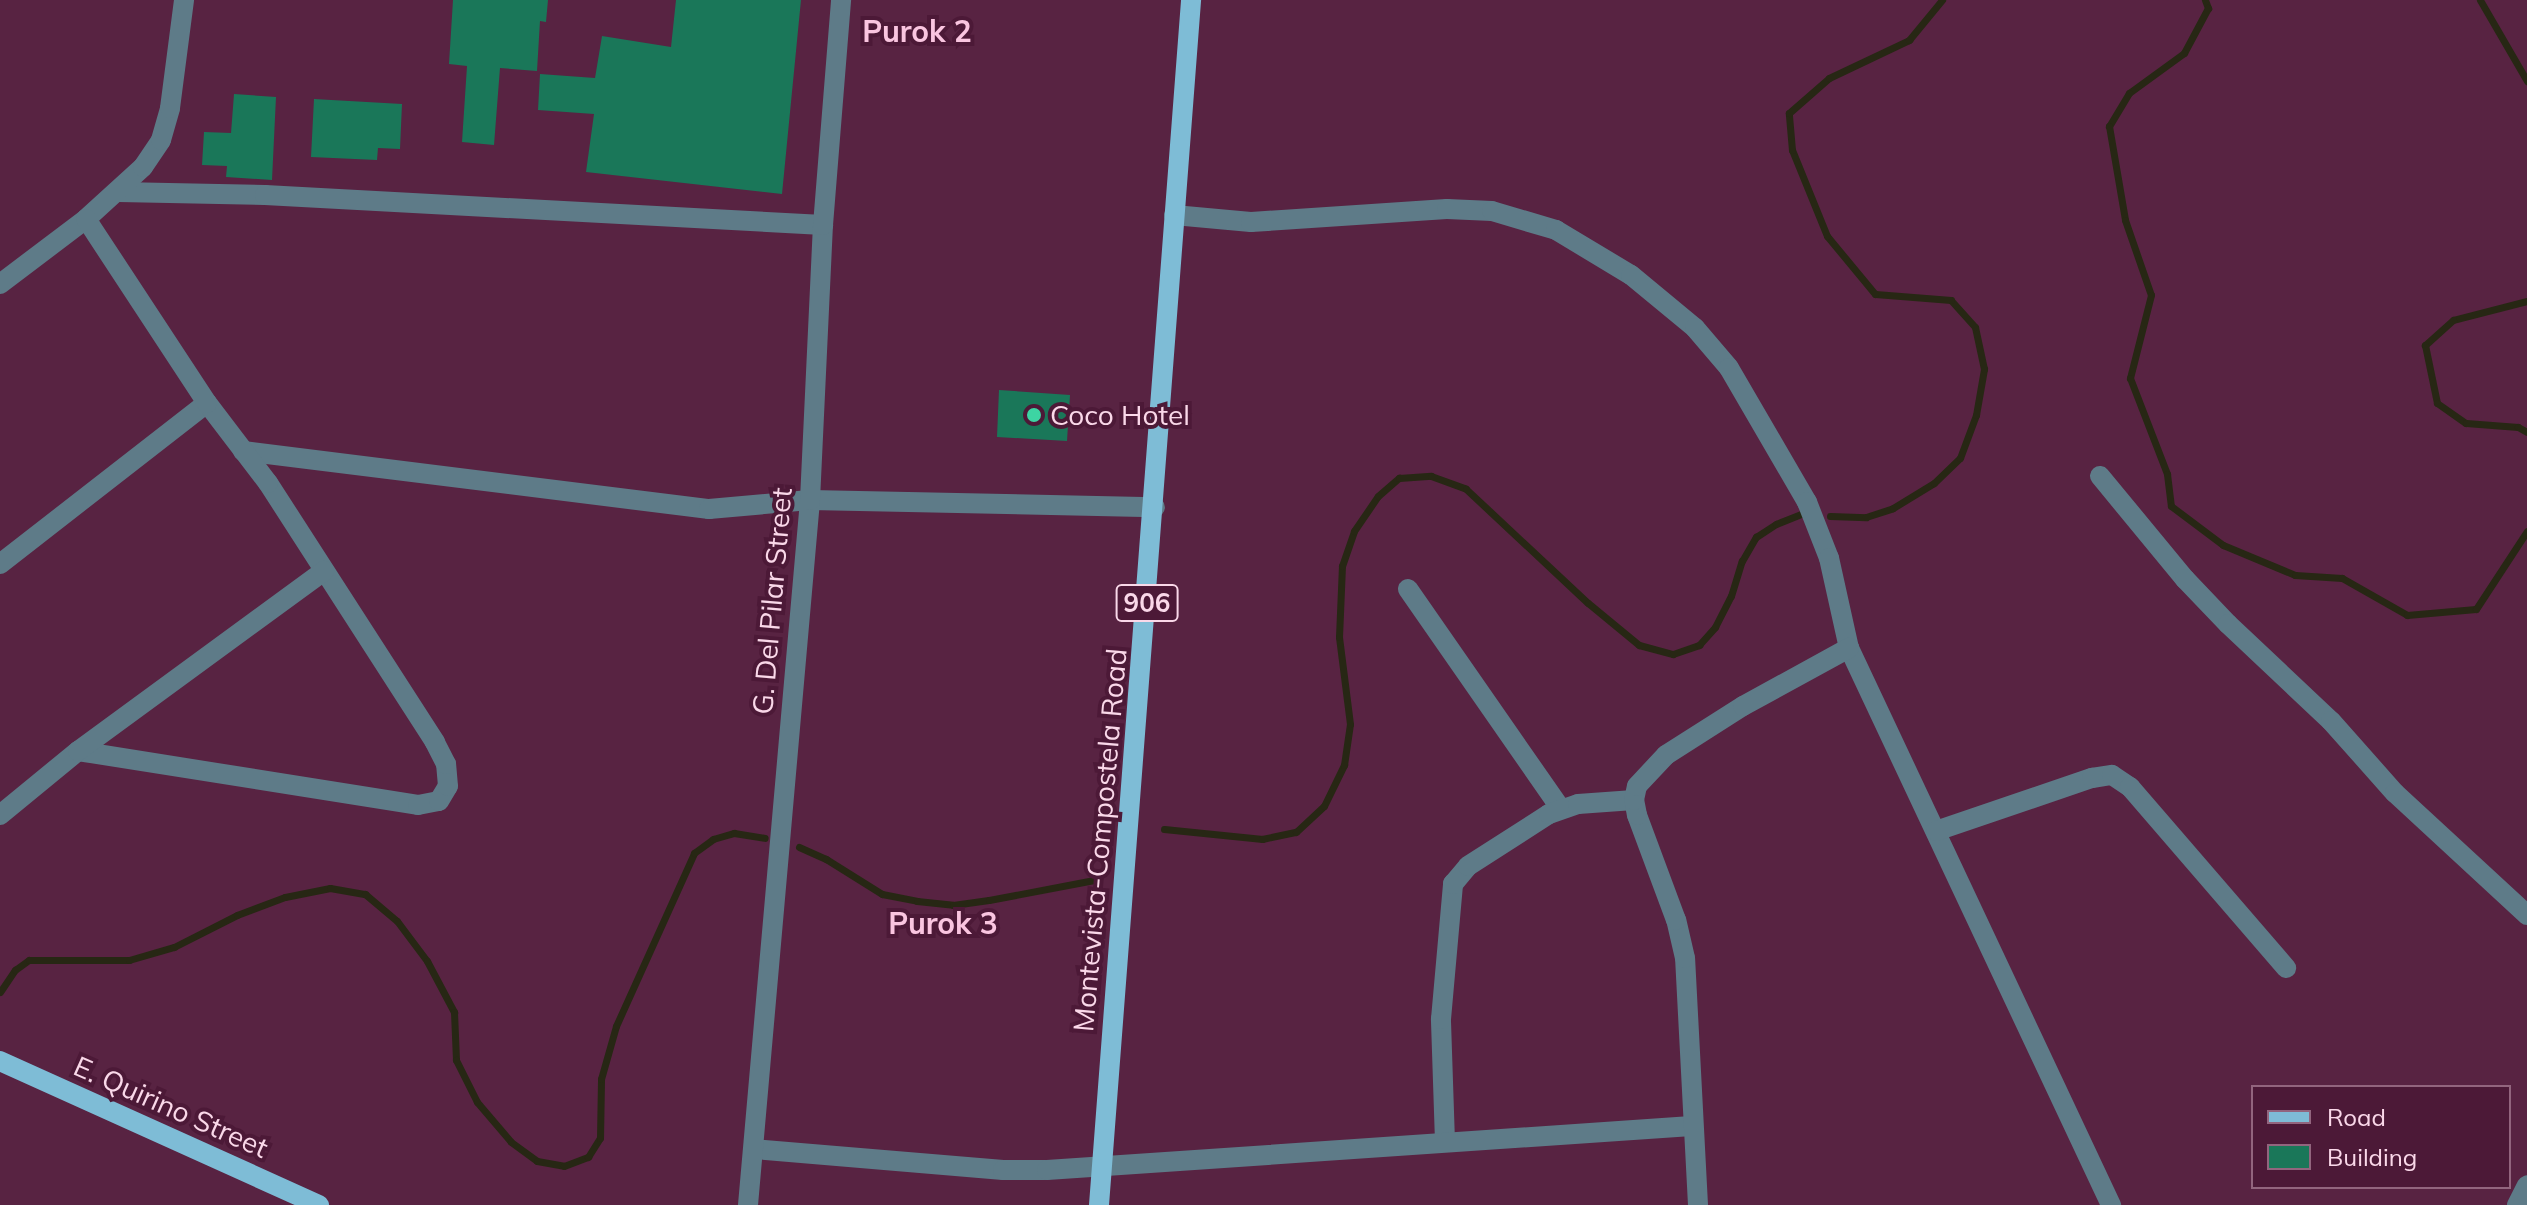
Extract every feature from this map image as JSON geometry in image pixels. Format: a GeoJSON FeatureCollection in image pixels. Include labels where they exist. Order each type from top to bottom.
{"type":"FeatureCollection","features":[{"type":"Feature","properties":{"kind":"main road","name":"Montevista-Compostela Road"},"geometry":{"type":"LineString","coordinates":[[1099,1205],[1155,507],[1191,0]]}},
{"type":"Feature","properties":{"kind":"main road","name":"E. Quirino Street"},"geometry":{"type":"LineString","coordinates":[[0,1061],[319,1205]]}},
{"type":"Feature","properties":{"kind":"street"},"geometry":{"type":"LineString","coordinates":[[0,284],[119,192],[143,167],[161,140],[179,56],[184,0]]}},
{"type":"Feature","properties":{"kind":"street","name":"G. Del Pilar Street"},"geometry":{"type":"LineString","coordinates":[[748,1205],[810,500],[823,225],[841,0]]}},
{"type":"Feature","properties":{"kind":"street"},"geometry":{"type":"LineString","coordinates":[[119,192],[265,195],[823,225]]}},
{"type":"Feature","properties":{"kind":"street"},"geometry":{"type":"LineString","coordinates":[[1174,215],[1251,222],[1447,209],[1492,211],[1556,230],[1631,275],[1695,328],[1729,368],[1822,534],[1849,648],[2111,1205]]}},
{"type":"Feature","properties":{"kind":"street"},"geometry":{"type":"LineString","coordinates":[[78,751],[418,805],[439,801],[445,794],[448,775],[435,742],[324,571],[207,403],[86,219]]}},
{"type":"Feature","properties":{"kind":"street"},"geometry":{"type":"LineString","coordinates":[[0,564],[207,403]]}},
{"type":"Feature","properties":{"kind":"street"},"geometry":{"type":"LineString","coordinates":[[243,451],[709,509],[810,500],[1155,507]]}},
{"type":"Feature","properties":{"kind":"street"},"geometry":{"type":"LineString","coordinates":[[2100,476],[2185,579],[2228,624],[2331,721],[2395,793],[2527,915]]}},
{"type":"Feature","properties":{"kind":"street"},"geometry":{"type":"LineString","coordinates":[[0,815],[78,751],[324,571]]}},
{"type":"Feature","properties":{"kind":"street"},"geometry":{"type":"LineString","coordinates":[[1408,589],[1561,809]]}},
{"type":"Feature","properties":{"kind":"street"},"geometry":{"type":"LineString","coordinates":[[1698,1205],[1685,958],[1676,920],[1642,831],[1634,800],[1646,773],[1666,755],[1743,706],[1849,648]]}},
{"type":"Feature","properties":{"kind":"street"},"geometry":{"type":"LineString","coordinates":[[1936,831],[2092,778],[2112,775],[2130,787],[2286,968]]}},
{"type":"Feature","properties":{"kind":"street"},"geometry":{"type":"LineString","coordinates":[[1445,1142],[1441,1019],[1444,950],[1453,884],[1468,866],[1561,809],[1634,800]]}},
{"type":"Feature","properties":{"kind":"street"},"geometry":{"type":"LineString","coordinates":[[754,1149],[1003,1170],[1692,1126]]}},
{"type":"Feature","properties":{"kind":"street"},"geometry":{"type":"LineString","coordinates":[[2517,1205],[2527,1185]]}},
{"type":"Feature","properties":{"kind":"building"},"geometry":{"type":"Polygon","coordinates":[[[453,0],[548,0],[546,22],[540,21],[537,71],[500,68],[494,145],[462,142],[467,66],[449,64],[453,0]]]}},
{"type":"Feature","properties":{"kind":"building"},"geometry":{"type":"Polygon","coordinates":[[[676,0],[801,0],[782,194],[586,172],[594,114],[538,110],[540,74],[595,78],[602,36],[671,47],[676,0]]]}},
{"type":"Feature","properties":{"kind":"building"},"geometry":{"type":"Polygon","coordinates":[[[234,94],[276,97],[272,180],[226,177],[227,166],[202,165],[204,132],[231,133],[234,94]]]}},
{"type":"Feature","properties":{"kind":"building"},"geometry":{"type":"Polygon","coordinates":[[[314,99],[402,104],[400,149],[378,148],[377,160],[311,157],[314,99]]]}},
{"type":"Feature","properties":{"kind":"building"},"geometry":{"type":"Polygon","coordinates":[[[999,390],[1070,395],[1067,441],[997,437],[999,390]]]}},
{"type":"Feature","properties":{"kind":"waterway"},"geometry":{"type":"LineString","coordinates":[[1830,516],[1866,517],[1893,508],[1934,483],[1960,458],[1976,415],[1984,369],[1975,327],[1951,300],[1875,294],[1827,236],[1792,150],[1789,113],[1829,78],[1909,40],[1942,0]]}},
{"type":"Feature","properties":{"kind":"waterway"},"geometry":{"type":"LineString","coordinates":[[2205,0],[2208,8],[2184,53],[2129,93],[2109,126],[2125,220],[2151,295],[2130,378],[2167,474],[2171,506],[2223,545],[2295,575],[2342,578],[2407,615],[2476,609],[2527,531]]}},
{"type":"Feature","properties":{"kind":"waterway"},"geometry":{"type":"LineString","coordinates":[[2480,0],[2527,81]]}},
{"type":"Feature","properties":{"kind":"waterway"},"geometry":{"type":"LineString","coordinates":[[2527,301],[2453,320],[2425,345],[2437,403],[2466,423],[2518,427],[2527,432]]}},
{"type":"Feature","properties":{"kind":"waterway"},"geometry":{"type":"LineString","coordinates":[[1164,829],[1262,839],[1296,832],[1324,806],[1344,765],[1350,724],[1339,637],[1342,566],[1354,531],[1378,496],[1399,478],[1431,476],[1466,489],[1588,603],[1639,645],[1673,654],[1699,645],[1715,627],[1731,596],[1742,561],[1756,537],[1776,524],[1801,514]]}},
{"type":"Feature","properties":{"kind":"waterway"},"geometry":{"type":"LineString","coordinates":[[0,992],[15,970],[29,960],[129,960],[174,947],[237,915],[285,897],[330,888],[365,894],[397,921],[427,961],[454,1012],[456,1060],[477,1102],[511,1142],[537,1161],[564,1166],[588,1157],[600,1138],[601,1079],[616,1026],[694,853],[713,839],[734,833],[765,838]]}},
{"type":"Feature","properties":{"kind":"waterway"},"geometry":{"type":"LineString","coordinates":[[799,847],[826,859],[882,894],[917,901],[953,905],[1094,880]]}},
{"type":"Feature","properties":{"kind":"place","name":"Coco Hotel"},"geometry":{"type":"Point","coordinates":[1034,415]}},
{"type":"Feature","properties":{"kind":"district","name":"Purok 2"},"geometry":{"type":"Point","coordinates":[917,31]}},
{"type":"Feature","properties":{"kind":"district","name":"Purok 3"},"geometry":{"type":"Point","coordinates":[943,923]}}]}
